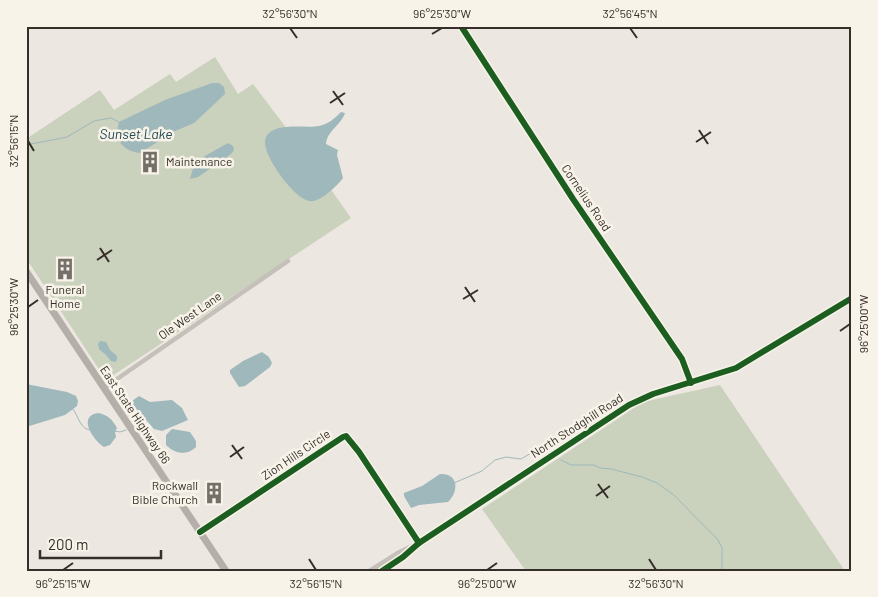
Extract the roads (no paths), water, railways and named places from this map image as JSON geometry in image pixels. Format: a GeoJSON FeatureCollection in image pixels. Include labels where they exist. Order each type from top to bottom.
{"type":"FeatureCollection","features":[{"type":"Feature","properties":{"kind":"main road","name":"East State Highway 66"},"geometry":{"type":"LineString","coordinates":[[26,271],[226,571]]}},
{"type":"Feature","properties":{"kind":"street","name":"Cornelius Road"},"geometry":{"type":"LineString","coordinates":[[461,26],[576,204],[682,359],[691,383]]}},
{"type":"Feature","properties":{"kind":"street","name":"Ole West Lane"},"geometry":{"type":"LineString","coordinates":[[104,388],[288,261]]}},
{"type":"Feature","properties":{"kind":"street","name":"North Stodghill Road"},"geometry":{"type":"LineString","coordinates":[[370,571],[419,543],[622,409],[653,394],[736,368],[852,298]]}},
{"type":"Feature","properties":{"kind":"street","name":"Zion Hills Circle"},"geometry":{"type":"LineString","coordinates":[[200,532],[346,436],[359,452],[419,543]]}},
{"type":"Feature","properties":{"kind":"street","name":"North Stodghill Road"},"geometry":{"type":"LineString","coordinates":[[382,571],[403,557],[419,543]]}},
{"type":"Feature","properties":{"kind":"water","name":"Sunset Lake"},"geometry":{"type":"Polygon","coordinates":[[[212,83],[219,83],[224,87],[225,94],[194,123],[173,132],[140,153],[128,150],[121,143],[118,134],[119,122],[165,100],[212,83]]]}},
{"type":"Feature","properties":{"kind":"water"},"geometry":{"type":"Polygon","coordinates":[[[341,112],[345,113],[329,135],[326,144],[338,150],[337,155],[343,178],[321,198],[313,201],[306,200],[291,188],[270,158],[265,142],[267,135],[280,128],[323,125],[332,121],[341,112]]]}},
{"type":"Feature","properties":{"kind":"water"},"geometry":{"type":"Polygon","coordinates":[[[228,143],[233,146],[234,150],[231,154],[198,177],[190,179],[194,165],[198,160],[228,143]]]}},
{"type":"Feature","properties":{"kind":"water"},"geometry":{"type":"Polygon","coordinates":[[[100,341],[106,342],[110,350],[117,356],[115,362],[111,361],[99,349],[98,344],[100,341]]]}},
{"type":"Feature","properties":{"kind":"water"},"geometry":{"type":"Polygon","coordinates":[[[262,352],[269,357],[272,363],[270,367],[245,386],[239,387],[230,370],[262,352]]]}},
{"type":"Feature","properties":{"kind":"water"},"geometry":{"type":"Polygon","coordinates":[[[26,384],[67,392],[76,396],[77,406],[65,415],[26,427],[26,384]]]}},
{"type":"Feature","properties":{"kind":"water"},"geometry":{"type":"Polygon","coordinates":[[[139,396],[150,402],[172,400],[182,408],[188,420],[162,431],[154,429],[133,405],[132,401],[139,396]]]}},
{"type":"Feature","properties":{"kind":"water"},"geometry":{"type":"Polygon","coordinates":[[[98,413],[109,418],[117,428],[115,432],[116,437],[110,445],[104,447],[95,439],[88,423],[92,415],[98,413]]]}},
{"type":"Feature","properties":{"kind":"water"},"geometry":{"type":"Polygon","coordinates":[[[172,429],[190,432],[196,441],[196,447],[189,452],[181,453],[166,445],[166,435],[172,429]]]}},
{"type":"Feature","properties":{"kind":"water"},"geometry":{"type":"Polygon","coordinates":[[[440,474],[451,477],[454,480],[455,488],[452,498],[448,502],[419,505],[411,508],[404,493],[422,486],[440,474]]]}},
{"type":"Feature","properties":{"kind":"waterway"},"geometry":{"type":"LineString","coordinates":[[26,145],[67,137],[94,121],[111,118],[119,122]]}},
{"type":"Feature","properties":{"kind":"waterway"},"geometry":{"type":"LineString","coordinates":[[73,409],[82,425],[90,430]]}},
{"type":"Feature","properties":{"kind":"waterway"},"geometry":{"type":"LineString","coordinates":[[134,425],[144,418]]}},
{"type":"Feature","properties":{"kind":"waterway"},"geometry":{"type":"LineString","coordinates":[[114,431],[126,430]]}},
{"type":"Feature","properties":{"kind":"waterway"},"geometry":{"type":"LineString","coordinates":[[454,483],[482,471],[495,460],[506,457],[521,459],[541,447],[546,449]]}},
{"type":"Feature","properties":{"kind":"waterway"},"geometry":{"type":"LineString","coordinates":[[561,460],[571,465],[594,465],[600,468],[611,469],[657,483],[674,495],[718,540],[722,548],[722,571]]}},
{"type":"Feature","properties":{"kind":"place","name":"Maintenance"},"geometry":{"type":"Point","coordinates":[150,162]}},
{"type":"Feature","properties":{"kind":"place","name":"Funeral Home"},"geometry":{"type":"Point","coordinates":[65,269]}},
{"type":"Feature","properties":{"kind":"place","name":"Rockwall Bible Church"},"geometry":{"type":"Point","coordinates":[214,493]}}]}
